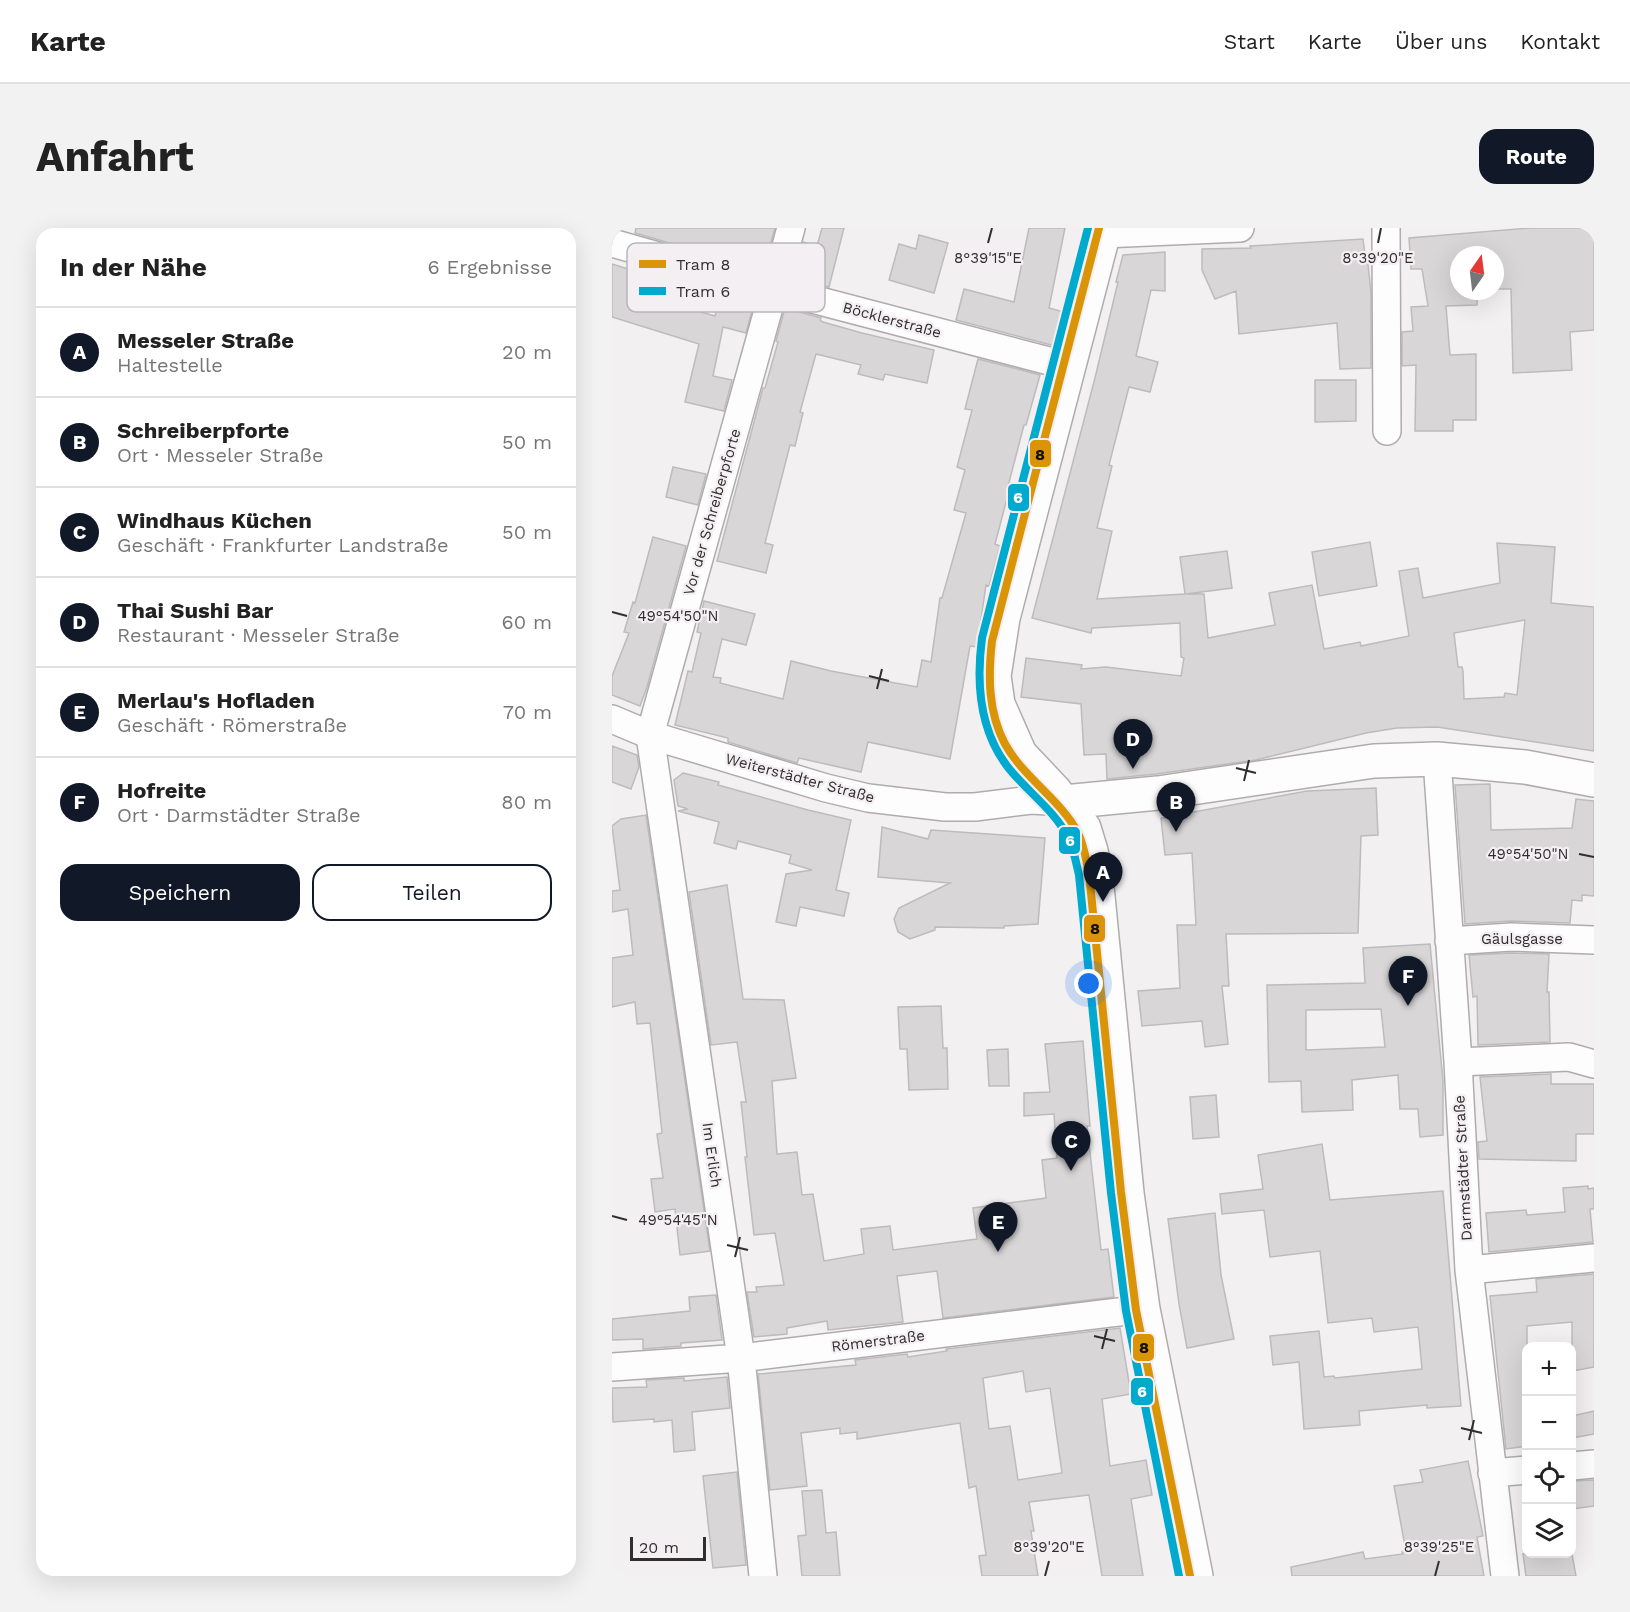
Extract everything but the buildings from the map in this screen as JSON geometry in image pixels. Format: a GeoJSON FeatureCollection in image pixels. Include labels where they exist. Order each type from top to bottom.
{"type":"FeatureCollection","features":[{"type":"Feature","properties":{"kind":"street","name":"Vor der Schreiberpforte"},"geometry":{"type":"LineString","coordinates":[[787,243],[791,228]]}},
{"type":"Feature","properties":{"kind":"street"},"geometry":{"type":"LineString","coordinates":[[1196,1576],[1143,1309],[1128,1193],[1096,876],[1091,851],[1084,828],[1064,802],[1020,754],[998,704],[994,676],[1003,618],[1104,231],[1240,228]]}},
{"type":"Feature","properties":{"kind":"street"},"geometry":{"type":"LineString","coordinates":[[1386,228],[1387,431]]}},
{"type":"Feature","properties":{"kind":"street","name":"Böcklerstraße"},"geometry":{"type":"LineString","coordinates":[[612,243],[627,247]]}},
{"type":"Feature","properties":{"kind":"street","name":"Böcklerstraße"},"geometry":{"type":"LineString","coordinates":[[825,302],[1068,366]]}},
{"type":"Feature","properties":{"kind":"street","name":"Vor der Schreiberpforte"},"geometry":{"type":"LineString","coordinates":[[650,735],[768,312]]}},
{"type":"Feature","properties":{"kind":"street","name":"Weiterstädter Straße"},"geometry":{"type":"LineString","coordinates":[[612,719],[650,735],[826,788],[898,803],[975,807],[1030,800],[1064,802]]}},
{"type":"Feature","properties":{"kind":"street","name":"Im Erlich"},"geometry":{"type":"LineString","coordinates":[[650,735],[741,1358],[763,1576]]}},
{"type":"Feature","properties":{"kind":"street"},"geometry":{"type":"LineString","coordinates":[[1064,802],[1158,793],[1374,761],[1437,759],[1525,767],[1594,780]]}},
{"type":"Feature","properties":{"kind":"street","name":"Darmstädter Straße"},"geometry":{"type":"LineString","coordinates":[[1437,759],[1458,1062],[1469,1270],[1505,1576]]}},
{"type":"Feature","properties":{"kind":"street","name":"Gäulsgasse"},"geometry":{"type":"LineString","coordinates":[[1449,941],[1511,937],[1594,940]]}},
{"type":"Feature","properties":{"kind":"street"},"geometry":{"type":"LineString","coordinates":[[1458,1062],[1569,1057],[1594,1064]]}},
{"type":"Feature","properties":{"kind":"street"},"geometry":{"type":"LineString","coordinates":[[1469,1270],[1594,1258]]}},
{"type":"Feature","properties":{"kind":"street","name":"Römerstraße"},"geometry":{"type":"LineString","coordinates":[[612,1367],[741,1358],[1143,1309]]}},
{"type":"Feature","properties":{"kind":"street"},"geometry":{"type":"LineString","coordinates":[[1576,1466],[1594,1464]]}},
{"type":"Feature","properties":{"kind":"street"},"geometry":{"type":"LineString","coordinates":[[1492,1473],[1522,1470]]}},
{"type":"Feature","properties":{"kind":"tram line","name":"6"},"geometry":{"type":"LineString","coordinates":[[1088,228],[982,638],[980,689],[990,737],[1007,766],[1063,829],[1069,839],[1079,875],[1111,1193],[1126,1311],[1179,1576]]}},
{"type":"Feature","properties":{"kind":"tram line","name":"8"},"geometry":{"type":"LineString","coordinates":[[1099,228],[992,641],[991,694],[995,719],[1005,744],[1022,767],[1062,810],[1078,833],[1085,853],[1089,873],[1121,1192],[1136,1310],[1190,1576]]}},
{"type":"Feature","properties":{"kind":"place","name":"Thai Sushi Bar"},"geometry":{"type":"Point","coordinates":[1133,769]}},
{"type":"Feature","properties":{"kind":"place","name":"Schreiberpforte"},"geometry":{"type":"Point","coordinates":[1176,832]}},
{"type":"Feature","properties":{"kind":"place","name":"Messeler Straße"},"geometry":{"type":"Point","coordinates":[1103,902]}},
{"type":"Feature","properties":{"kind":"place","name":"Hofreite"},"geometry":{"type":"Point","coordinates":[1408,1006]}},
{"type":"Feature","properties":{"kind":"place","name":"Windhaus Küchen"},"geometry":{"type":"Point","coordinates":[1071,1171]}},
{"type":"Feature","properties":{"kind":"place","name":"Merlau's Hofladen"},"geometry":{"type":"Point","coordinates":[998,1252]}}]}
